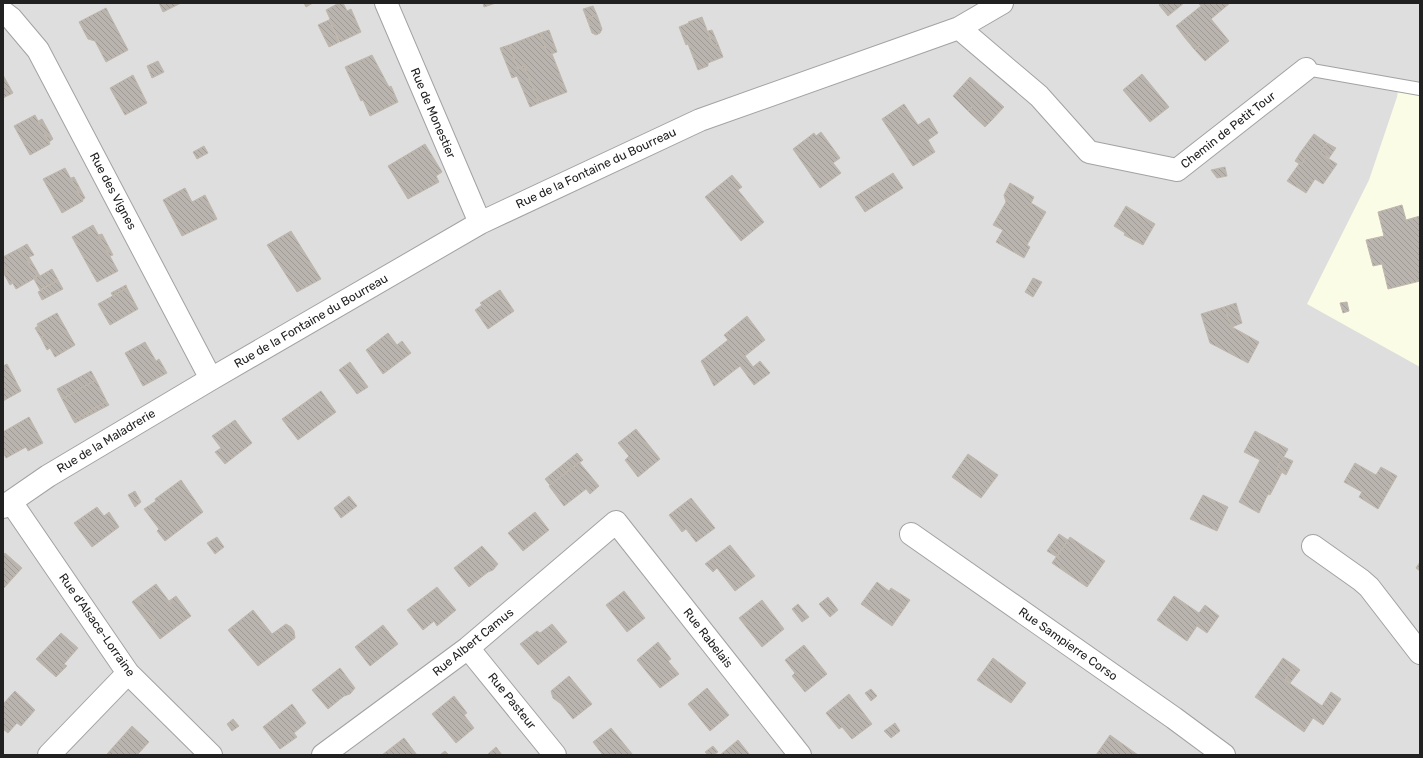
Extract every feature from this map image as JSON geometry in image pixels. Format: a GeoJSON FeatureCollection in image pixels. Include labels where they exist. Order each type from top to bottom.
{"type":"FeatureCollection","features":[{"type":"Feature","properties":{"kind":"street","name":"Rue de Monestier"},"geometry":{"type":"LineString","coordinates":[[386,3],[480,223]]}},
{"type":"Feature","properties":{"kind":"street","name":"Rue de la Fontaine du Bourreau"},"geometry":{"type":"LineString","coordinates":[[211,379],[480,223],[700,120],[959,28],[1002,3]]}},
{"type":"Feature","properties":{"kind":"street","name":"Rue des Vignes"},"geometry":{"type":"LineString","coordinates":[[3,12],[11,18],[38,50],[211,379]]}},
{"type":"Feature","properties":{"kind":"street","name":"Chemin de Petit Tour"},"geometry":{"type":"LineString","coordinates":[[959,28],[1039,96],[1089,152],[1177,170],[1306,69]]}},
{"type":"Feature","properties":{"kind":"street","name":"Rue de la Maladrerie"},"geometry":{"type":"LineString","coordinates":[[7,505],[48,476],[211,379]]}},
{"type":"Feature","properties":{"kind":"street","name":"Rue d'Alsace-Lorraine"},"geometry":{"type":"LineString","coordinates":[[7,505],[128,673],[211,755]]}},
{"type":"Feature","properties":{"kind":"street","name":"Rue Albert Camus"},"geometry":{"type":"LineString","coordinates":[[323,755],[468,648],[616,522]]}},
{"type":"Feature","properties":{"kind":"street","name":"Rue Rabelais"},"geometry":{"type":"LineString","coordinates":[[616,522],[800,755]]}},
{"type":"Feature","properties":{"kind":"street","name":"Rue Sampierre Corso"},"geometry":{"type":"LineString","coordinates":[[911,534],[1174,718],[1224,755]]}},
{"type":"Feature","properties":{"kind":"street"},"geometry":{"type":"LineString","coordinates":[[1313,546],[1369,587],[1420,653]]}},
{"type":"Feature","properties":{"kind":"street","name":"Rue Pasteur"},"geometry":{"type":"LineString","coordinates":[[468,648],[556,755]]}},
{"type":"Feature","properties":{"kind":"street"},"geometry":{"type":"LineString","coordinates":[[49,755],[128,673]]}},
{"type":"Feature","properties":{"kind":"lane","name":"Chemin de Petit Tour"},"geometry":{"type":"LineString","coordinates":[[1306,69],[1420,89]]}},
{"type":"Feature","properties":{"kind":"shaded area"},"geometry":{"type":"Polygon","coordinates":[[[3,3],[1420,3],[1420,755],[3,755],[3,3]]]}},
{"type":"Feature","properties":{"kind":"shaded area"},"geometry":{"type":"Polygon","coordinates":[[[1399,85],[1420,89],[1420,367],[1307,304],[1369,180],[1397,97],[1399,85]]]}},
{"type":"Feature","properties":{"kind":"building"},"geometry":{"type":"Polygon","coordinates":[[[159,3],[181,3],[163,12],[159,3]]]}},
{"type":"Feature","properties":{"kind":"building"},"geometry":{"type":"Polygon","coordinates":[[[304,3],[313,3],[306,7],[304,3]]]}},
{"type":"Feature","properties":{"kind":"building"},"geometry":{"type":"Polygon","coordinates":[[[339,3],[343,3],[347,11],[351,9],[361,32],[340,42],[329,20],[330,19],[326,10],[339,3]]]}},
{"type":"Feature","properties":{"kind":"building"},"geometry":{"type":"Polygon","coordinates":[[[483,3],[496,3],[484,7],[483,3]]]}},
{"type":"Feature","properties":{"kind":"building"},"geometry":{"type":"Polygon","coordinates":[[[1161,3],[1184,3],[1168,16],[1159,5],[1161,3]]]}},
{"type":"Feature","properties":{"kind":"building"},"geometry":{"type":"Polygon","coordinates":[[[1198,3],[1230,3],[1211,19],[1229,41],[1205,61],[1195,50],[1200,45],[1190,34],[1185,38],[1176,26],[1201,6],[1198,3]]]}},
{"type":"Feature","properties":{"kind":"building"},"geometry":{"type":"Polygon","coordinates":[[[593,6],[597,15],[589,18],[588,22],[583,9],[593,6]]]}},
{"type":"Feature","properties":{"kind":"building"},"geometry":{"type":"Polygon","coordinates":[[[106,8],[128,50],[106,62],[95,41],[88,39],[79,22],[106,8]]]}},
{"type":"Feature","properties":{"kind":"building"},"geometry":{"type":"Polygon","coordinates":[[[597,15],[602,29],[600,33],[596,35],[592,33],[588,22],[589,18],[597,15]]]}},
{"type":"Feature","properties":{"kind":"building"},"geometry":{"type":"Polygon","coordinates":[[[702,17],[713,46],[718,44],[723,57],[708,63],[708,66],[698,70],[688,44],[686,45],[679,27],[702,17]]]}},
{"type":"Feature","properties":{"kind":"building"},"geometry":{"type":"Polygon","coordinates":[[[329,20],[339,42],[329,47],[318,25],[329,20]]]}},
{"type":"Feature","properties":{"kind":"building"},"geometry":{"type":"Polygon","coordinates":[[[549,30],[557,52],[548,55],[540,33],[549,30]]]}},
{"type":"Feature","properties":{"kind":"building"},"geometry":{"type":"Polygon","coordinates":[[[712,30],[718,44],[713,46],[708,31],[712,30]]]}},
{"type":"Feature","properties":{"kind":"building"},"geometry":{"type":"Polygon","coordinates":[[[540,33],[548,55],[552,54],[567,92],[539,103],[524,66],[518,69],[509,45],[540,33]]]}},
{"type":"Feature","properties":{"kind":"building"},"geometry":{"type":"Polygon","coordinates":[[[1190,34],[1200,45],[1195,50],[1185,38],[1190,34]]]}},
{"type":"Feature","properties":{"kind":"building"},"geometry":{"type":"Polygon","coordinates":[[[509,45],[518,69],[524,66],[539,103],[530,107],[517,76],[512,78],[500,48],[509,45]]]}},
{"type":"Feature","properties":{"kind":"building"},"geometry":{"type":"Polygon","coordinates":[[[372,55],[389,87],[391,86],[398,102],[370,116],[345,67],[372,55]]]}},
{"type":"Feature","properties":{"kind":"building"},"geometry":{"type":"Polygon","coordinates":[[[158,61],[164,72],[152,78],[147,66],[158,61]]]}},
{"type":"Feature","properties":{"kind":"building"},"geometry":{"type":"Polygon","coordinates":[[[1142,74],[1169,107],[1150,122],[1123,90],[1142,74]]]}},
{"type":"Feature","properties":{"kind":"building"},"geometry":{"type":"Polygon","coordinates":[[[3,75],[13,93],[3,98],[3,75]]]}},
{"type":"Feature","properties":{"kind":"building"},"geometry":{"type":"Polygon","coordinates":[[[133,75],[147,103],[125,115],[110,88],[133,75]]]}},
{"type":"Feature","properties":{"kind":"building"},"geometry":{"type":"Polygon","coordinates":[[[970,77],[1004,107],[989,123],[972,107],[968,111],[953,96],[970,77]]]}},
{"type":"Feature","properties":{"kind":"building"},"geometry":{"type":"Polygon","coordinates":[[[904,104],[918,125],[929,118],[938,133],[928,140],[935,152],[913,166],[882,119],[904,104]]]}},
{"type":"Feature","properties":{"kind":"building"},"geometry":{"type":"Polygon","coordinates":[[[972,107],[989,123],[985,127],[968,111],[972,107]]]}},
{"type":"Feature","properties":{"kind":"building"},"geometry":{"type":"Polygon","coordinates":[[[35,115],[50,144],[30,155],[14,126],[35,115]]]}},
{"type":"Feature","properties":{"kind":"building"},"geometry":{"type":"Polygon","coordinates":[[[42,119],[53,139],[49,142],[38,121],[42,119]]]}},
{"type":"Feature","properties":{"kind":"building"},"geometry":{"type":"Polygon","coordinates":[[[821,132],[840,158],[833,163],[841,173],[820,188],[793,149],[814,133],[816,136],[821,132]]]}},
{"type":"Feature","properties":{"kind":"building"},"geometry":{"type":"Polygon","coordinates":[[[1314,134],[1327,143],[1320,153],[1337,164],[1323,184],[1315,179],[1306,193],[1287,181],[1306,157],[1300,153],[1314,134]]]}},
{"type":"Feature","properties":{"kind":"building"},"geometry":{"type":"Polygon","coordinates":[[[1327,143],[1336,148],[1329,158],[1320,153],[1327,143]]]}},
{"type":"Feature","properties":{"kind":"building"},"geometry":{"type":"Polygon","coordinates":[[[425,144],[442,172],[436,176],[439,182],[408,199],[388,166],[425,144]]]}},
{"type":"Feature","properties":{"kind":"building"},"geometry":{"type":"Polygon","coordinates":[[[204,146],[208,153],[197,159],[193,152],[204,146]]]}},
{"type":"Feature","properties":{"kind":"building"},"geometry":{"type":"Polygon","coordinates":[[[1300,153],[1306,157],[1301,165],[1295,161],[1300,153]]]}},
{"type":"Feature","properties":{"kind":"building"},"geometry":{"type":"Polygon","coordinates":[[[1225,167],[1227,176],[1217,178],[1211,170],[1225,167]]]}},
{"type":"Feature","properties":{"kind":"building"},"geometry":{"type":"Polygon","coordinates":[[[65,168],[83,201],[62,213],[43,179],[65,168]]]}},
{"type":"Feature","properties":{"kind":"building"},"geometry":{"type":"Polygon","coordinates":[[[893,173],[903,188],[865,212],[855,197],[893,173]]]}},
{"type":"Feature","properties":{"kind":"building"},"geometry":{"type":"Polygon","coordinates":[[[732,175],[742,187],[738,190],[764,222],[741,241],[705,197],[732,175]]]}},
{"type":"Feature","properties":{"kind":"building"},"geometry":{"type":"Polygon","coordinates":[[[74,177],[85,198],[82,200],[71,178],[74,177]]]}},
{"type":"Feature","properties":{"kind":"building"},"geometry":{"type":"Polygon","coordinates":[[[1010,183],[1034,197],[1031,203],[1046,212],[1027,245],[1030,247],[1024,258],[996,242],[1003,230],[993,225],[1006,202],[1004,195],[1010,183]]]}},
{"type":"Feature","properties":{"kind":"building"},"geometry":{"type":"Polygon","coordinates":[[[185,188],[192,202],[205,195],[217,219],[182,236],[163,200],[185,188]]]}},
{"type":"Feature","properties":{"kind":"building"},"geometry":{"type":"Polygon","coordinates":[[[1402,205],[1406,220],[1420,216],[1420,281],[1388,289],[1382,264],[1373,266],[1366,240],[1384,236],[1378,212],[1402,205]]]}},
{"type":"Feature","properties":{"kind":"building"},"geometry":{"type":"Polygon","coordinates":[[[1126,206],[1155,224],[1143,245],[1124,235],[1125,233],[1114,226],[1126,206]]]}},
{"type":"Feature","properties":{"kind":"building"},"geometry":{"type":"Polygon","coordinates":[[[93,225],[118,271],[97,282],[72,237],[93,225]]]}},
{"type":"Feature","properties":{"kind":"building"},"geometry":{"type":"Polygon","coordinates":[[[291,231],[321,279],[297,292],[267,245],[291,231]]]}},
{"type":"Feature","properties":{"kind":"building"},"geometry":{"type":"Polygon","coordinates":[[[102,234],[113,255],[110,256],[98,235],[102,234]]]}},
{"type":"Feature","properties":{"kind":"building"},"geometry":{"type":"Polygon","coordinates":[[[27,244],[34,255],[29,257],[40,276],[52,269],[58,280],[40,290],[34,279],[37,277],[20,248],[27,244]]]}},
{"type":"Feature","properties":{"kind":"building"},"geometry":{"type":"Polygon","coordinates":[[[20,248],[37,277],[16,289],[3,265],[3,257],[20,248]]]}},
{"type":"Feature","properties":{"kind":"building"},"geometry":{"type":"Polygon","coordinates":[[[3,265],[13,283],[10,285],[3,272],[3,265]]]}},
{"type":"Feature","properties":{"kind":"building"},"geometry":{"type":"Polygon","coordinates":[[[1033,278],[1042,282],[1033,297],[1025,292],[1033,278]]]}},
{"type":"Feature","properties":{"kind":"building"},"geometry":{"type":"Polygon","coordinates":[[[58,280],[63,289],[42,300],[38,292],[58,280]]]}},
{"type":"Feature","properties":{"kind":"building"},"geometry":{"type":"Polygon","coordinates":[[[126,285],[127,288],[113,296],[111,293],[126,285]]]}},
{"type":"Feature","properties":{"kind":"building"},"geometry":{"type":"Polygon","coordinates":[[[127,288],[138,309],[110,325],[98,304],[127,288]]]}},
{"type":"Feature","properties":{"kind":"building"},"geometry":{"type":"Polygon","coordinates":[[[500,290],[514,311],[488,329],[475,310],[482,305],[480,303],[500,290]]]}},
{"type":"Feature","properties":{"kind":"building"},"geometry":{"type":"Polygon","coordinates":[[[1347,302],[1349,311],[1343,313],[1340,303],[1347,302]]]}},
{"type":"Feature","properties":{"kind":"building"},"geometry":{"type":"Polygon","coordinates":[[[1236,303],[1242,323],[1232,327],[1224,307],[1236,303]]]}},
{"type":"Feature","properties":{"kind":"building"},"geometry":{"type":"Polygon","coordinates":[[[1224,307],[1232,327],[1259,342],[1248,363],[1210,343],[1201,314],[1224,307]]]}},
{"type":"Feature","properties":{"kind":"building"},"geometry":{"type":"Polygon","coordinates":[[[57,313],[75,345],[55,357],[50,348],[47,350],[41,338],[44,336],[37,324],[57,313]]]}},
{"type":"Feature","properties":{"kind":"building"},"geometry":{"type":"Polygon","coordinates":[[[747,316],[765,340],[745,356],[753,367],[760,361],[770,373],[754,385],[740,366],[714,386],[701,361],[728,340],[724,335],[747,316]]]}},
{"type":"Feature","properties":{"kind":"building"},"geometry":{"type":"Polygon","coordinates":[[[38,326],[44,336],[41,338],[35,328],[38,326]]]}},
{"type":"Feature","properties":{"kind":"building"},"geometry":{"type":"Polygon","coordinates":[[[388,333],[397,345],[402,341],[411,353],[383,374],[366,350],[388,333]]]}},
{"type":"Feature","properties":{"kind":"building"},"geometry":{"type":"Polygon","coordinates":[[[145,342],[156,361],[159,359],[167,373],[143,386],[125,353],[145,342]]]}},
{"type":"Feature","properties":{"kind":"building"},"geometry":{"type":"Polygon","coordinates":[[[350,362],[368,387],[357,394],[339,370],[350,362]]]}},
{"type":"Feature","properties":{"kind":"building"},"geometry":{"type":"Polygon","coordinates":[[[7,364],[21,391],[3,401],[3,366],[7,364]]]}},
{"type":"Feature","properties":{"kind":"building"},"geometry":{"type":"Polygon","coordinates":[[[91,371],[96,380],[62,399],[57,389],[91,371]]]}},
{"type":"Feature","properties":{"kind":"building"},"geometry":{"type":"Polygon","coordinates":[[[96,380],[107,402],[73,420],[62,399],[96,380]]]}},
{"type":"Feature","properties":{"kind":"building"},"geometry":{"type":"Polygon","coordinates":[[[321,391],[336,412],[298,440],[282,419],[321,391]]]}},
{"type":"Feature","properties":{"kind":"building"},"geometry":{"type":"Polygon","coordinates":[[[107,402],[109,405],[75,423],[73,420],[107,402]]]}},
{"type":"Feature","properties":{"kind":"building"},"geometry":{"type":"Polygon","coordinates":[[[29,417],[43,443],[28,451],[26,447],[6,458],[3,452],[3,432],[29,417]]]}},
{"type":"Feature","properties":{"kind":"building"},"geometry":{"type":"Polygon","coordinates":[[[235,420],[252,443],[225,464],[215,452],[221,448],[212,436],[235,420]]]}},
{"type":"Feature","properties":{"kind":"building"},"geometry":{"type":"Polygon","coordinates":[[[636,429],[660,459],[638,477],[625,460],[629,456],[618,443],[636,429]]]}},
{"type":"Feature","properties":{"kind":"building"},"geometry":{"type":"Polygon","coordinates":[[[1255,431],[1288,449],[1277,469],[1282,472],[1270,495],[1268,494],[1259,513],[1239,502],[1260,460],[1244,452],[1255,431]]]}},
{"type":"Feature","properties":{"kind":"building"},"geometry":{"type":"Polygon","coordinates":[[[577,453],[583,460],[566,473],[561,466],[577,453]]]}},
{"type":"Feature","properties":{"kind":"building"},"geometry":{"type":"Polygon","coordinates":[[[968,454],[998,475],[981,498],[952,477],[968,454]]]}},
{"type":"Feature","properties":{"kind":"building"},"geometry":{"type":"Polygon","coordinates":[[[1284,457],[1293,461],[1286,475],[1277,469],[1284,457]]]}},
{"type":"Feature","properties":{"kind":"building"},"geometry":{"type":"Polygon","coordinates":[[[579,462],[599,486],[590,494],[586,489],[564,506],[549,486],[579,462]]]}},
{"type":"Feature","properties":{"kind":"building"},"geometry":{"type":"Polygon","coordinates":[[[1355,463],[1376,475],[1381,467],[1397,476],[1378,509],[1359,497],[1362,492],[1344,482],[1355,463]]]}},
{"type":"Feature","properties":{"kind":"building"},"geometry":{"type":"Polygon","coordinates":[[[561,466],[566,473],[550,485],[545,479],[561,466]]]}},
{"type":"Feature","properties":{"kind":"building"},"geometry":{"type":"Polygon","coordinates":[[[181,480],[203,512],[165,541],[157,531],[159,529],[144,509],[181,480]]]}},
{"type":"Feature","properties":{"kind":"building"},"geometry":{"type":"Polygon","coordinates":[[[135,491],[141,502],[135,507],[128,495],[135,491]]]}},
{"type":"Feature","properties":{"kind":"building"},"geometry":{"type":"Polygon","coordinates":[[[1203,495],[1228,507],[1217,531],[1190,519],[1203,495]]]}},
{"type":"Feature","properties":{"kind":"building"},"geometry":{"type":"Polygon","coordinates":[[[349,496],[357,506],[341,518],[334,508],[349,496]]]}},
{"type":"Feature","properties":{"kind":"building"},"geometry":{"type":"Polygon","coordinates":[[[691,498],[715,528],[696,542],[686,529],[682,532],[669,515],[691,498]]]}},
{"type":"Feature","properties":{"kind":"building"},"geometry":{"type":"Polygon","coordinates":[[[97,507],[104,516],[109,512],[119,527],[92,547],[74,523],[97,507]]]}},
{"type":"Feature","properties":{"kind":"building"},"geometry":{"type":"Polygon","coordinates":[[[535,512],[549,530],[523,551],[508,533],[535,512]]]}},
{"type":"Feature","properties":{"kind":"building"},"geometry":{"type":"Polygon","coordinates":[[[1059,534],[1068,540],[1057,557],[1047,551],[1059,534]]]}},
{"type":"Feature","properties":{"kind":"building"},"geometry":{"type":"Polygon","coordinates":[[[217,537],[224,547],[215,554],[207,543],[217,537]]]}},
{"type":"Feature","properties":{"kind":"building"},"geometry":{"type":"Polygon","coordinates":[[[1070,537],[1105,561],[1087,587],[1052,563],[1070,537]]]}},
{"type":"Feature","properties":{"kind":"building"},"geometry":{"type":"Polygon","coordinates":[[[730,545],[755,576],[735,591],[717,568],[713,572],[705,564],[730,545]]]}},
{"type":"Feature","properties":{"kind":"building"},"geometry":{"type":"Polygon","coordinates":[[[482,546],[498,564],[493,570],[488,572],[469,587],[454,568],[482,546]]]}},
{"type":"Feature","properties":{"kind":"building"},"geometry":{"type":"Polygon","coordinates":[[[5,553],[22,568],[3,589],[3,555],[5,553]]]}},
{"type":"Feature","properties":{"kind":"building"},"geometry":{"type":"Polygon","coordinates":[[[1420,562],[1420,571],[1416,568],[1420,562]]]}},
{"type":"Feature","properties":{"kind":"building"},"geometry":{"type":"Polygon","coordinates":[[[877,582],[889,591],[891,588],[910,600],[892,626],[861,604],[877,582]]]}},
{"type":"Feature","properties":{"kind":"building"},"geometry":{"type":"Polygon","coordinates":[[[156,584],[184,621],[160,639],[151,627],[155,623],[137,598],[156,584]]]}},
{"type":"Feature","properties":{"kind":"building"},"geometry":{"type":"Polygon","coordinates":[[[437,587],[456,610],[437,626],[434,621],[423,630],[407,610],[437,587]]]}},
{"type":"Feature","properties":{"kind":"building"},"geometry":{"type":"Polygon","coordinates":[[[624,591],[645,618],[627,632],[606,605],[624,591]]]}},
{"type":"Feature","properties":{"kind":"building"},"geometry":{"type":"Polygon","coordinates":[[[176,596],[191,616],[184,621],[169,601],[176,596]]]}},
{"type":"Feature","properties":{"kind":"building"},"geometry":{"type":"Polygon","coordinates":[[[1174,596],[1199,613],[1205,605],[1219,616],[1207,633],[1197,626],[1187,641],[1157,620],[1174,596]]]}},
{"type":"Feature","properties":{"kind":"building"},"geometry":{"type":"Polygon","coordinates":[[[828,597],[838,610],[830,617],[819,604],[828,597]]]}},
{"type":"Feature","properties":{"kind":"building"},"geometry":{"type":"Polygon","coordinates":[[[137,598],[155,623],[151,627],[132,602],[137,598]]]}},
{"type":"Feature","properties":{"kind":"building"},"geometry":{"type":"Polygon","coordinates":[[[762,600],[784,629],[762,647],[739,618],[762,600]]]}},
{"type":"Feature","properties":{"kind":"building"},"geometry":{"type":"Polygon","coordinates":[[[798,604],[809,617],[802,622],[792,609],[798,604]]]}},
{"type":"Feature","properties":{"kind":"building"},"geometry":{"type":"Polygon","coordinates":[[[253,610],[272,634],[286,624],[294,631],[295,638],[258,666],[228,630],[253,610]]]}},
{"type":"Feature","properties":{"kind":"building"},"geometry":{"type":"Polygon","coordinates":[[[552,624],[567,642],[538,665],[520,644],[537,631],[540,633],[552,624]]]}},
{"type":"Feature","properties":{"kind":"building"},"geometry":{"type":"Polygon","coordinates":[[[383,625],[398,644],[370,666],[355,647],[383,625]]]}},
{"type":"Feature","properties":{"kind":"building"},"geometry":{"type":"Polygon","coordinates":[[[61,633],[78,648],[64,664],[67,666],[56,677],[36,659],[61,633]]]}},
{"type":"Feature","properties":{"kind":"building"},"geometry":{"type":"Polygon","coordinates":[[[658,642],[671,659],[668,661],[679,674],[660,688],[637,660],[658,642]]]}},
{"type":"Feature","properties":{"kind":"building"},"geometry":{"type":"Polygon","coordinates":[[[804,645],[827,674],[805,692],[792,676],[795,673],[785,660],[804,645]]]}},
{"type":"Feature","properties":{"kind":"building"},"geometry":{"type":"Polygon","coordinates":[[[993,658],[1026,683],[1011,703],[977,680],[993,658]]]}},
{"type":"Feature","properties":{"kind":"building"},"geometry":{"type":"Polygon","coordinates":[[[1283,658],[1295,666],[1285,680],[1322,706],[1331,692],[1341,699],[1323,725],[1313,718],[1304,732],[1255,697],[1283,658]]]}},
{"type":"Feature","properties":{"kind":"building"},"geometry":{"type":"Polygon","coordinates":[[[1295,666],[1300,670],[1290,683],[1285,680],[1295,666]]]}},
{"type":"Feature","properties":{"kind":"building"},"geometry":{"type":"Polygon","coordinates":[[[340,668],[355,688],[350,694],[344,696],[328,709],[312,690],[340,668]]]}},
{"type":"Feature","properties":{"kind":"building"},"geometry":{"type":"Polygon","coordinates":[[[569,676],[592,704],[573,719],[561,704],[553,698],[551,691],[569,676]]]}},
{"type":"Feature","properties":{"kind":"building"},"geometry":{"type":"Polygon","coordinates":[[[707,688],[729,715],[710,731],[688,704],[707,688]]]}},
{"type":"Feature","properties":{"kind":"building"},"geometry":{"type":"Polygon","coordinates":[[[871,689],[877,696],[871,701],[865,693],[871,689]]]}},
{"type":"Feature","properties":{"kind":"building"},"geometry":{"type":"Polygon","coordinates":[[[15,691],[35,710],[21,726],[17,723],[8,733],[3,729],[3,704],[15,691]]]}},
{"type":"Feature","properties":{"kind":"building"},"geometry":{"type":"Polygon","coordinates":[[[849,694],[872,724],[852,739],[842,727],[839,729],[826,713],[849,694]]]}},
{"type":"Feature","properties":{"kind":"building"},"geometry":{"type":"Polygon","coordinates":[[[454,696],[467,713],[464,715],[474,728],[456,743],[432,714],[454,696]]]}},
{"type":"Feature","properties":{"kind":"building"},"geometry":{"type":"Polygon","coordinates":[[[292,704],[306,723],[294,733],[297,737],[280,749],[263,727],[292,704]]]}},
{"type":"Feature","properties":{"kind":"building"},"geometry":{"type":"Polygon","coordinates":[[[233,719],[239,726],[232,731],[227,724],[233,719]]]}},
{"type":"Feature","properties":{"kind":"building"},"geometry":{"type":"Polygon","coordinates":[[[895,723],[900,731],[891,738],[884,731],[895,723]]]}},
{"type":"Feature","properties":{"kind":"building"},"geometry":{"type":"Polygon","coordinates":[[[132,726],[149,742],[137,755],[108,755],[107,754],[132,726]]]}},
{"type":"Feature","properties":{"kind":"building"},"geometry":{"type":"Polygon","coordinates":[[[611,728],[633,755],[603,755],[593,742],[611,728]]]}},
{"type":"Feature","properties":{"kind":"building"},"geometry":{"type":"Polygon","coordinates":[[[1110,735],[1138,755],[1096,755],[1110,735]]]}},
{"type":"Feature","properties":{"kind":"building"},"geometry":{"type":"Polygon","coordinates":[[[404,738],[417,755],[382,755],[404,738]]]}},
{"type":"Feature","properties":{"kind":"building"},"geometry":{"type":"Polygon","coordinates":[[[738,740],[750,755],[720,755],[738,740]]]}},
{"type":"Feature","properties":{"kind":"building"},"geometry":{"type":"Polygon","coordinates":[[[713,746],[718,752],[713,755],[708,755],[705,752],[713,746]]]}},
{"type":"Feature","properties":{"kind":"building"},"geometry":{"type":"Polygon","coordinates":[[[496,747],[502,755],[487,755],[496,747]]]}},
{"type":"Feature","properties":{"kind":"building"},"geometry":{"type":"Polygon","coordinates":[[[445,751],[449,755],[441,754],[445,751]]]}}]}
